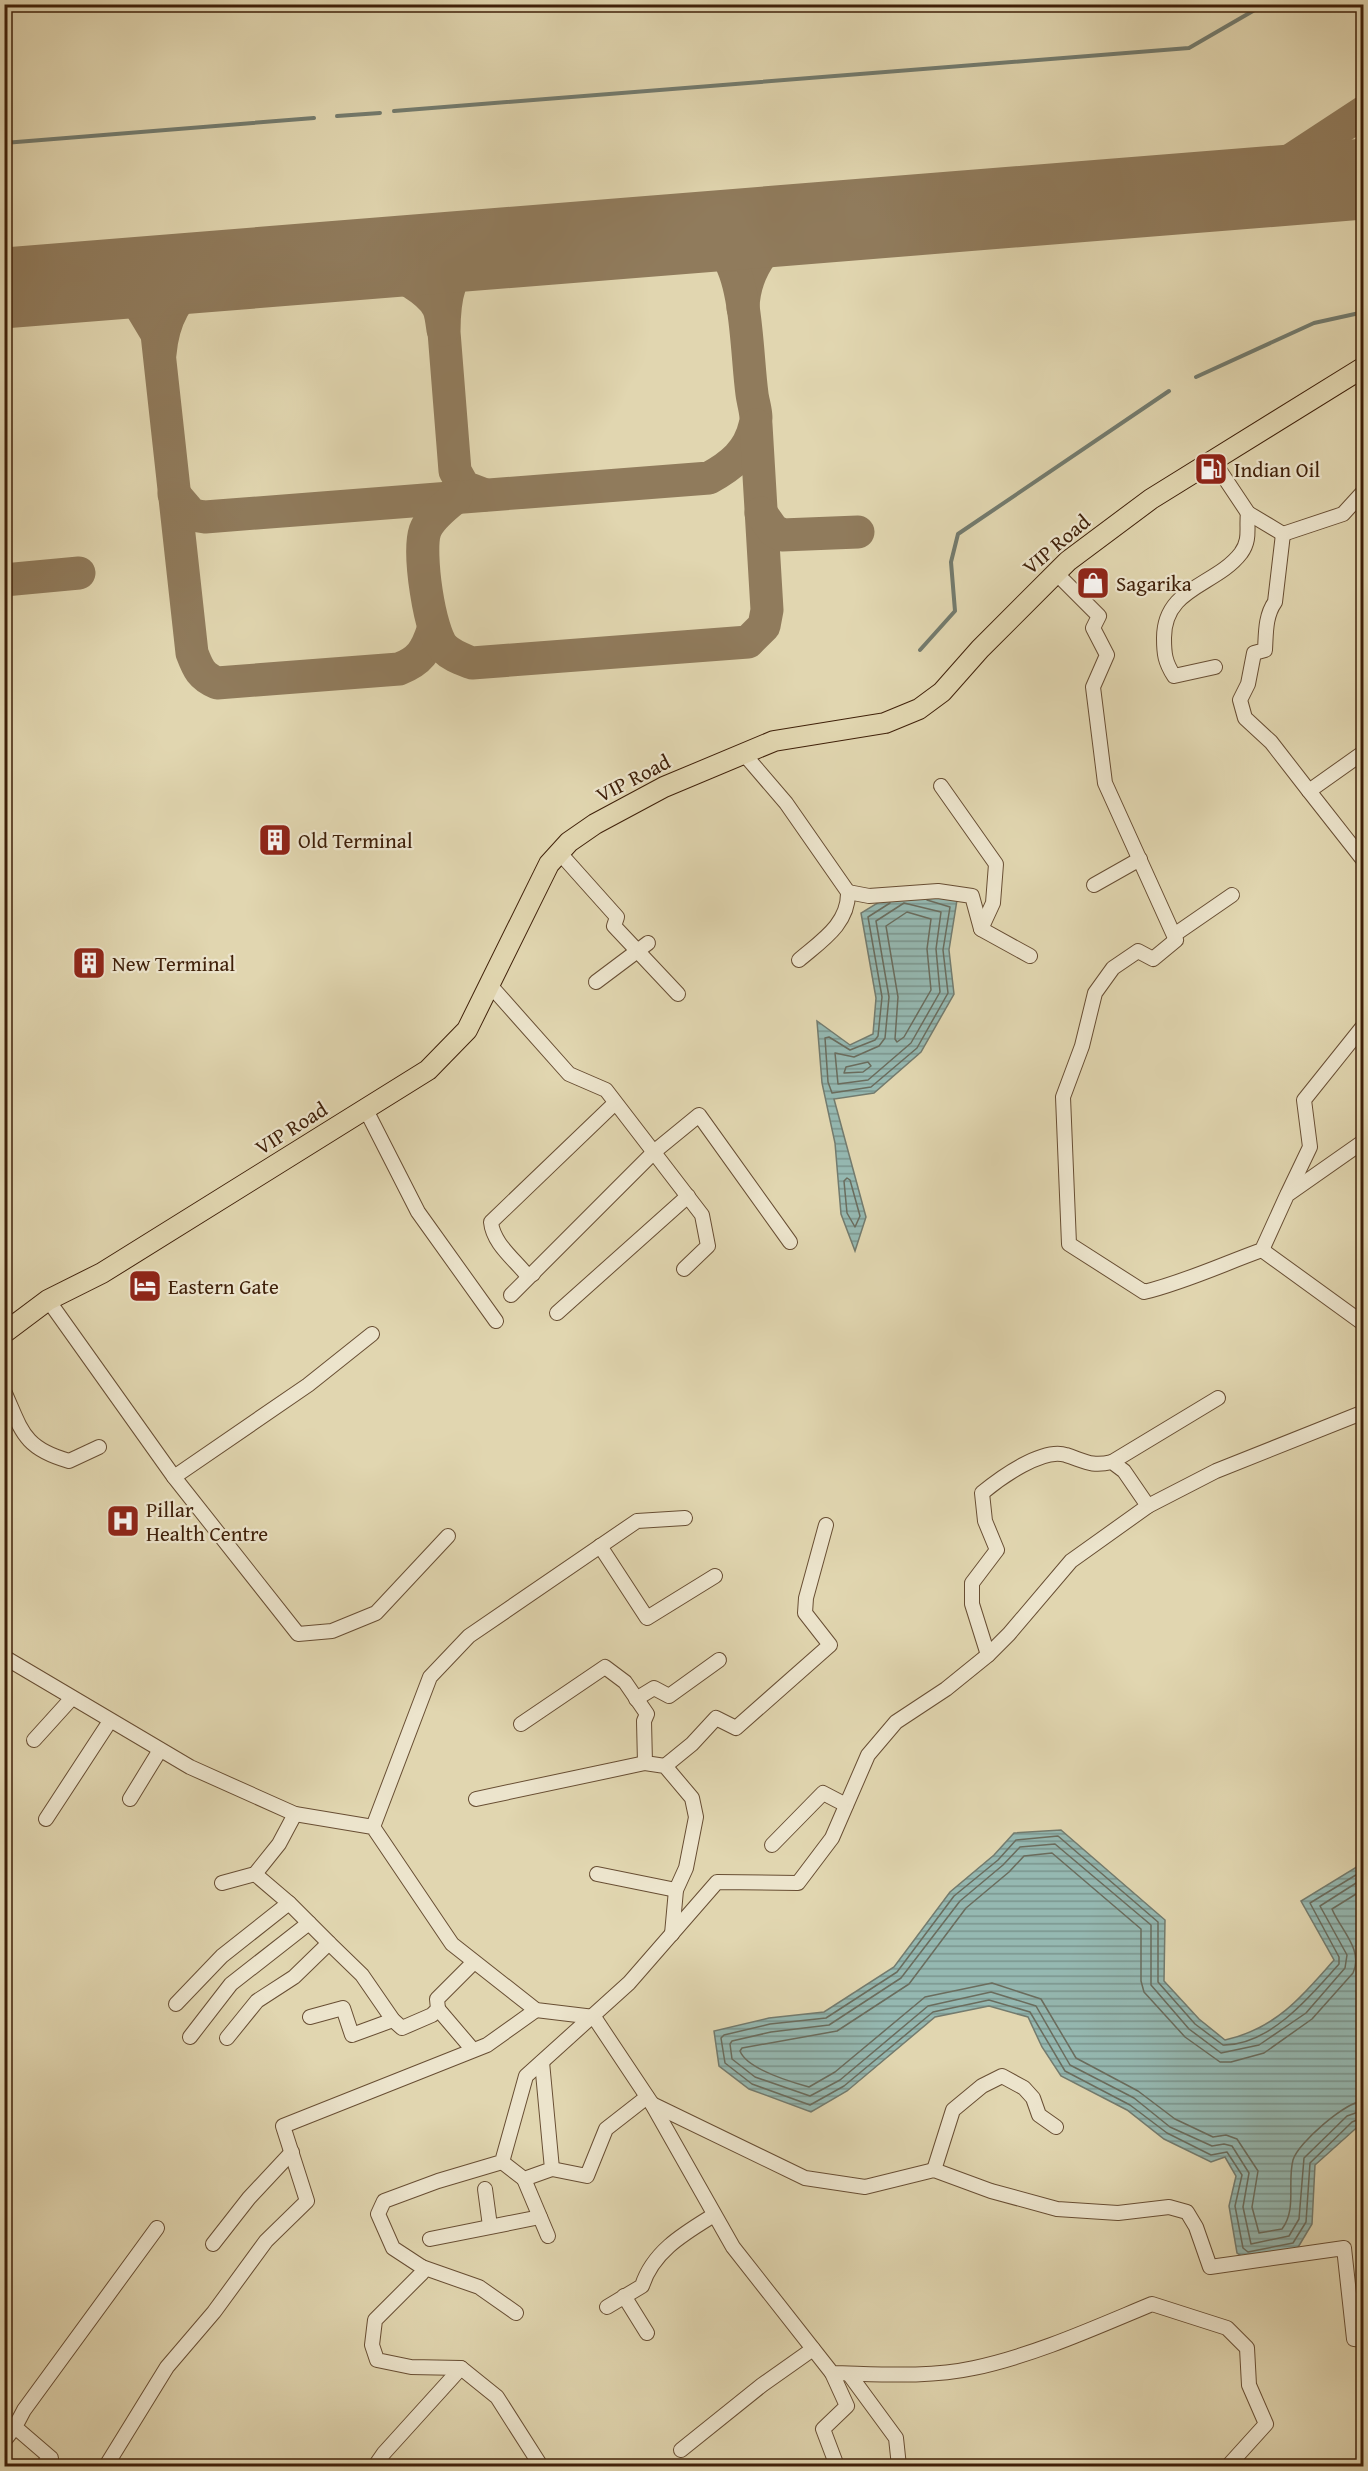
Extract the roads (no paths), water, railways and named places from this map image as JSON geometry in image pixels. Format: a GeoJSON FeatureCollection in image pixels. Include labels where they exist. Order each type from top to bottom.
{"type":"FeatureCollection","features":[{"type":"Feature","properties":{"kind":"highway","name":"VIP Road"},"geometry":{"type":"LineString","coordinates":[[4,1333],[48,1300],[102,1273],[428,1070],[467,1029],[549,864],[558,851],[594,824],[664,787],[774,741],[885,723],[919,709],[942,692],[980,649],[1056,573],[1152,500],[1364,367]]}},
{"type":"Feature","properties":{"kind":"street"},"geometry":{"type":"LineString","coordinates":[[1214,462],[1248,513],[1283,534],[1343,514],[1364,491]]}},
{"type":"Feature","properties":{"kind":"street"},"geometry":{"type":"LineString","coordinates":[[1215,667],[1174,676],[1164,662],[1164,632],[1171,607],[1240,553],[1249,537],[1248,513]]}},
{"type":"Feature","properties":{"kind":"street"},"geometry":{"type":"LineString","coordinates":[[1283,534],[1275,602],[1270,610],[1266,629],[1265,650],[1254,653],[1248,684],[1240,700],[1245,718],[1271,742],[1364,861]]}},
{"type":"Feature","properties":{"kind":"street"},"geometry":{"type":"LineString","coordinates":[[1056,573],[1098,616],[1093,628],[1107,655],[1093,687],[1105,783],[1176,940],[1153,959],[1138,951],[1113,968],[1095,993],[1082,1046],[1063,1097],[1069,1244],[1144,1292],[1177,1284],[1208,1269],[1262,1250],[1310,1147],[1304,1100],[1364,1024]]}},
{"type":"Feature","properties":{"kind":"street"},"geometry":{"type":"LineString","coordinates":[[1309,791],[1364,752]]}},
{"type":"Feature","properties":{"kind":"street"},"geometry":{"type":"LineString","coordinates":[[744,754],[786,803],[848,892],[848,905],[836,927],[799,960]]}},
{"type":"Feature","properties":{"kind":"street"},"geometry":{"type":"LineString","coordinates":[[941,786],[996,864],[993,903],[981,929]]}},
{"type":"Feature","properties":{"kind":"street"},"geometry":{"type":"LineString","coordinates":[[558,851],[618,917],[614,926],[643,947],[678,994]]}},
{"type":"Feature","properties":{"kind":"street"},"geometry":{"type":"LineString","coordinates":[[1094,885],[1140,859]]}},
{"type":"Feature","properties":{"kind":"street"},"geometry":{"type":"LineString","coordinates":[[848,892],[869,896],[938,891],[972,896],[981,929],[1030,956]]}},
{"type":"Feature","properties":{"kind":"street"},"geometry":{"type":"LineString","coordinates":[[1174,935],[1232,895]]}},
{"type":"Feature","properties":{"kind":"street"},"geometry":{"type":"LineString","coordinates":[[596,982],[643,947]]}},
{"type":"Feature","properties":{"kind":"street"},"geometry":{"type":"LineString","coordinates":[[489,984],[569,1074],[606,1090],[614,1104],[655,1151],[702,1215],[708,1246],[684,1269]]}},
{"type":"Feature","properties":{"kind":"street"},"geometry":{"type":"LineString","coordinates":[[533,1274],[526,1274],[504,1248],[492,1233],[491,1222],[614,1104]]}},
{"type":"Feature","properties":{"kind":"street"},"geometry":{"type":"LineString","coordinates":[[366,1110],[418,1212],[496,1321]]}},
{"type":"Feature","properties":{"kind":"street"},"geometry":{"type":"LineString","coordinates":[[511,1294],[655,1151],[699,1115],[790,1242]]}},
{"type":"Feature","properties":{"kind":"street"},"geometry":{"type":"LineString","coordinates":[[1287,1195],[1364,1141]]}},
{"type":"Feature","properties":{"kind":"street"},"geometry":{"type":"LineString","coordinates":[[557,1313],[688,1196]]}},
{"type":"Feature","properties":{"kind":"street"},"geometry":{"type":"LineString","coordinates":[[1262,1250],[1364,1324]]}},
{"type":"Feature","properties":{"kind":"street"},"geometry":{"type":"LineString","coordinates":[[48,1300],[174,1477],[298,1634],[332,1631],[376,1613],[448,1536]]}},
{"type":"Feature","properties":{"kind":"street"},"geometry":{"type":"LineString","coordinates":[[174,1477],[308,1384],[372,1334]]}},
{"type":"Feature","properties":{"kind":"street"},"geometry":{"type":"LineString","coordinates":[[4,1391],[26,1439],[44,1454],[69,1461],[99,1447]]}},
{"type":"Feature","properties":{"kind":"street"},"geometry":{"type":"LineString","coordinates":[[988,1655],[972,1604],[972,1583],[997,1550],[985,1521],[982,1493],[998,1479],[1049,1453],[1066,1455],[1078,1462],[1099,1465],[1112,1462],[1218,1398]]}},
{"type":"Feature","properties":{"kind":"street"},"geometry":{"type":"LineString","coordinates":[[502,2162],[526,2076],[629,1983],[717,1882],[798,1883],[832,1838],[868,1755],[896,1722],[946,1689],[988,1655],[1009,1634],[1071,1561],[1148,1506],[1216,1471],[1364,1412]]}},
{"type":"Feature","properties":{"kind":"street"},"geometry":{"type":"LineString","coordinates":[[1112,1462],[1124,1471],[1148,1506]]}},
{"type":"Feature","properties":{"kind":"street"},"geometry":{"type":"LineString","coordinates":[[372,1827],[430,1677],[469,1636],[637,1521],[685,1518]]}},
{"type":"Feature","properties":{"kind":"street"},"geometry":{"type":"LineString","coordinates":[[665,1766],[692,1744],[716,1718],[736,1728],[830,1645],[805,1613],[806,1598],[826,1526]]}},
{"type":"Feature","properties":{"kind":"street"},"geometry":{"type":"LineString","coordinates":[[600,1546],[647,1618],[715,1576]]}},
{"type":"Feature","properties":{"kind":"street"},"geometry":{"type":"LineString","coordinates":[[4,1657],[190,1767],[294,1814],[372,1827],[452,1944],[536,2010],[594,2017],[649,2101],[733,2247],[832,2373],[848,2406],[823,2429],[837,2466]]}},
{"type":"Feature","properties":{"kind":"street"},"geometry":{"type":"LineString","coordinates":[[636,1699],[654,1688],[669,1696],[719,1660]]}},
{"type":"Feature","properties":{"kind":"street"},"geometry":{"type":"LineString","coordinates":[[521,1724],[605,1667],[625,1682],[647,1714],[644,1721],[645,1763]]}},
{"type":"Feature","properties":{"kind":"street"},"geometry":{"type":"LineString","coordinates":[[34,1740],[72,1698]]}},
{"type":"Feature","properties":{"kind":"street"},"geometry":{"type":"LineString","coordinates":[[46,1819],[110,1721]]}},
{"type":"Feature","properties":{"kind":"street"},"geometry":{"type":"LineString","coordinates":[[130,1799],[160,1750]]}},
{"type":"Feature","properties":{"kind":"street"},"geometry":{"type":"LineString","coordinates":[[476,1798],[645,1763],[665,1766],[692,1798],[696,1817],[686,1868],[676,1890],[672,1934]]}},
{"type":"Feature","properties":{"kind":"street"},"geometry":{"type":"LineString","coordinates":[[772,1845],[823,1793],[846,1805]]}},
{"type":"Feature","properties":{"kind":"street"},"geometry":{"type":"LineString","coordinates":[[222,1883],[255,1874],[279,1844],[294,1814]]}},
{"type":"Feature","properties":{"kind":"street"},"geometry":{"type":"LineString","coordinates":[[255,1874],[289,1903],[362,1975],[393,2020],[402,2028],[432,2015],[438,2009]]}},
{"type":"Feature","properties":{"kind":"street"},"geometry":{"type":"LineString","coordinates":[[597,1874],[676,1890]]}},
{"type":"Feature","properties":{"kind":"street"},"geometry":{"type":"LineString","coordinates":[[176,2004],[222,1956],[289,1903]]}},
{"type":"Feature","properties":{"kind":"street"},"geometry":{"type":"LineString","coordinates":[[190,2037],[231,1984],[309,1923]]}},
{"type":"Feature","properties":{"kind":"street"},"geometry":{"type":"LineString","coordinates":[[227,2038],[257,2001],[294,1977],[329,1943]]}},
{"type":"Feature","properties":{"kind":"street"},"geometry":{"type":"LineString","coordinates":[[473,2050],[438,2009],[437,1999],[474,1962]]}},
{"type":"Feature","properties":{"kind":"street"},"geometry":{"type":"LineString","coordinates":[[310,2017],[343,2008],[352,2036],[393,2020]]}},
{"type":"Feature","properties":{"kind":"street"},"geometry":{"type":"LineString","coordinates":[[105,2466],[167,2367],[214,2312],[266,2241],[307,2201],[283,2126],[487,2045],[536,2010]]}},
{"type":"Feature","properties":{"kind":"street"},"geometry":{"type":"LineString","coordinates":[[542,2062],[552,2169]]}},
{"type":"Feature","properties":{"kind":"street"},"geometry":{"type":"LineString","coordinates":[[934,2170],[953,2110],[982,2086],[1002,2076],[1024,2088],[1033,2098],[1039,2115],[1056,2127]]}},
{"type":"Feature","properties":{"kind":"street"},"geometry":{"type":"LineString","coordinates":[[524,2179],[552,2169],[587,2176],[606,2128],[649,2101]]}},
{"type":"Feature","properties":{"kind":"street"},"geometry":{"type":"LineString","coordinates":[[649,2101],[805,2178],[866,2187],[934,2170],[991,2191],[1057,2209],[1118,2213],[1169,2207],[1187,2212],[1196,2227],[1210,2267],[1344,2248],[1354,2339],[1364,2340]]}},
{"type":"Feature","properties":{"kind":"street"},"geometry":{"type":"LineString","coordinates":[[213,2244],[249,2198],[292,2152]]}},
{"type":"Feature","properties":{"kind":"street"},"geometry":{"type":"LineString","coordinates":[[502,2162],[524,2179],[548,2236]]}},
{"type":"Feature","properties":{"kind":"street"},"geometry":{"type":"LineString","coordinates":[[502,2162],[438,2181],[384,2201],[378,2214],[393,2248],[422,2267],[479,2287],[516,2313]]}},
{"type":"Feature","properties":{"kind":"street"},"geometry":{"type":"LineString","coordinates":[[485,2189],[490,2226]]}},
{"type":"Feature","properties":{"kind":"street"},"geometry":{"type":"LineString","coordinates":[[607,2307],[642,2286],[646,2272],[668,2245],[714,2215]]}},
{"type":"Feature","properties":{"kind":"street"},"geometry":{"type":"LineString","coordinates":[[430,2239],[540,2217]]}},
{"type":"Feature","properties":{"kind":"street"},"geometry":{"type":"LineString","coordinates":[[4,2441],[24,2410],[157,2228]]}},
{"type":"Feature","properties":{"kind":"street"},"geometry":{"type":"LineString","coordinates":[[422,2267],[422,2273],[375,2320],[372,2345],[377,2360],[411,2367],[461,2368],[497,2397],[541,2466]]}},
{"type":"Feature","properties":{"kind":"street"},"geometry":{"type":"LineString","coordinates":[[624,2296],[647,2333]]}},
{"type":"Feature","properties":{"kind":"street"},"geometry":{"type":"LineString","coordinates":[[832,2373],[911,2375],[974,2368],[1065,2340],[1152,2304],[1227,2328],[1247,2348],[1249,2385],[1266,2424],[1228,2466]]}},
{"type":"Feature","properties":{"kind":"street"},"geometry":{"type":"LineString","coordinates":[[681,2450],[762,2385],[813,2349]]}},
{"type":"Feature","properties":{"kind":"street"},"geometry":{"type":"LineString","coordinates":[[375,2466],[384,2453],[461,2368]]}},
{"type":"Feature","properties":{"kind":"street"},"geometry":{"type":"LineString","coordinates":[[849,2374],[896,2438],[899,2466]]}},
{"type":"Feature","properties":{"kind":"street"},"geometry":{"type":"LineString","coordinates":[[15,2427],[51,2458],[42,2466]]}},
{"type":"Feature","properties":{"kind":"water"},"geometry":{"type":"Polygon","coordinates":[[[902,888],[957,900],[949,950],[954,994],[921,1052],[874,1093],[834,1099],[866,1217],[855,1251],[841,1214],[835,1143],[822,1083],[817,1021],[850,1045],[873,1034],[876,998],[861,913],[902,888]]]}},
{"type":"Feature","properties":{"kind":"water"},"geometry":{"type":"Polygon","coordinates":[[[1061,1830],[1165,1920],[1164,1981],[1199,2019],[1225,2040],[1243,2035],[1273,2020],[1299,1999],[1334,1960],[1301,1901],[1363,1863],[1363,2122],[1315,2165],[1312,2224],[1297,2249],[1246,2259],[1237,2253],[1229,2206],[1236,2176],[1225,2157],[1211,2162],[1164,2139],[1127,2110],[1061,2076],[1042,2047],[1028,2017],[989,2006],[935,2017],[847,2091],[811,2112],[749,2089],[719,2066],[714,2031],[769,2018],[824,2012],[894,1967],[950,1892],[994,1855],[1014,1833],[1061,1830]]]}},
{"type":"Feature","properties":{"kind":"waterway"},"geometry":{"type":"LineString","coordinates":[[394,111],[1189,48],[1265,4]]}},
{"type":"Feature","properties":{"kind":"waterway"},"geometry":{"type":"LineString","coordinates":[[337,116],[380,113]]}},
{"type":"Feature","properties":{"kind":"waterway"},"geometry":{"type":"LineString","coordinates":[[4,143],[314,118]]}},
{"type":"Feature","properties":{"kind":"waterway"},"geometry":{"type":"LineString","coordinates":[[1196,377],[1314,323],[1364,312]]}},
{"type":"Feature","properties":{"kind":"waterway"},"geometry":{"type":"LineString","coordinates":[[920,650],[955,611],[951,562],[958,534],[1169,391]]}},
{"type":"Feature","properties":{"kind":"place","name":"Indian Oil"},"geometry":{"type":"Point","coordinates":[1211,469]}},
{"type":"Feature","properties":{"kind":"place","name":"Sagarika"},"geometry":{"type":"Point","coordinates":[1093,583]}},
{"type":"Feature","properties":{"kind":"place","name":"Old Terminal"},"geometry":{"type":"Point","coordinates":[275,840]}},
{"type":"Feature","properties":{"kind":"place","name":"New Terminal"},"geometry":{"type":"Point","coordinates":[89,963]}},
{"type":"Feature","properties":{"kind":"place","name":"Eastern Gate"},"geometry":{"type":"Point","coordinates":[145,1286]}},
{"type":"Feature","properties":{"kind":"place","name":"Pillar Health Centre"},"geometry":{"type":"Point","coordinates":[123,1521]}}]}
